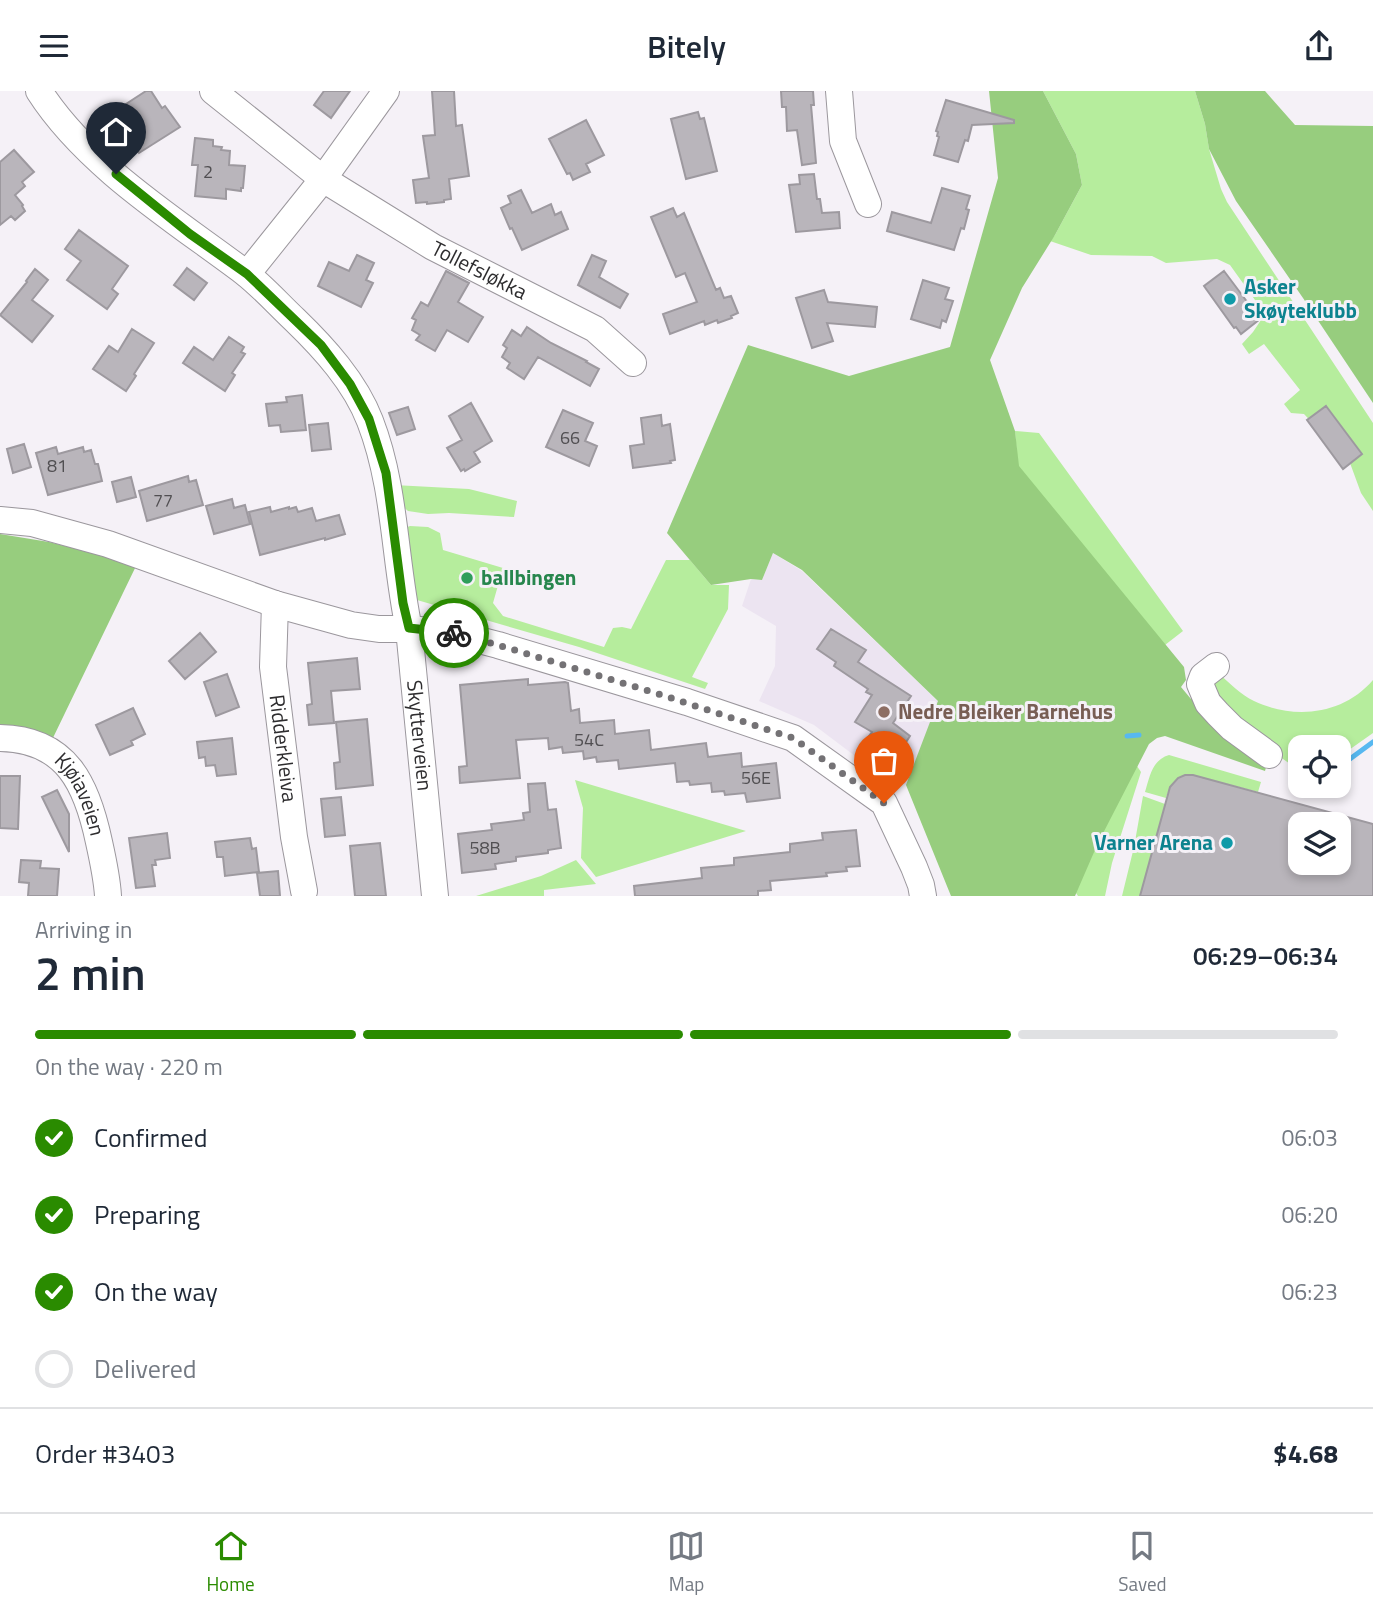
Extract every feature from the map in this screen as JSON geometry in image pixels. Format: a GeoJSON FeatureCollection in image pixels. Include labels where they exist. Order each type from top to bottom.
{"type":"FeatureCollection","features":[{"type":"Feature","properties":{"kind":"street","name":"Skytterveien"},"geometry":{"type":"LineString","coordinates":[[40,91],[52,111],[86,149],[190,234],[247,274],[321,345],[350,384],[369,419],[386,473],[403,603],[409,628],[435,896]]}},
{"type":"Feature","properties":{"kind":"street","name":"Tollefsløkka"},"geometry":{"type":"LineString","coordinates":[[213,91],[323,179],[433,247],[596,328],[633,363]]}},
{"type":"Feature","properties":{"kind":"street"},"geometry":{"type":"LineString","coordinates":[[247,274],[323,179],[386,91]]}},
{"type":"Feature","properties":{"kind":"street"},"geometry":{"type":"LineString","coordinates":[[839,91],[843,141],[868,204]]}},
{"type":"Feature","properties":{"kind":"street"},"geometry":{"type":"LineString","coordinates":[[0,520],[32,523],[108,544],[275,604],[351,625],[452,633],[498,645],[687,702],[793,738],[884,803],[914,867],[923,896]]}},
{"type":"Feature","properties":{"kind":"street","name":"Ridderkleiva"},"geometry":{"type":"LineString","coordinates":[[275,604],[274,667],[294,837],[304,891]]}},
{"type":"Feature","properties":{"kind":"street"},"geometry":{"type":"LineString","coordinates":[[1201,681],[1208,703],[1218,714],[1269,755]]}},
{"type":"Feature","properties":{"kind":"street","name":"Kjøiaveien"},"geometry":{"type":"LineString","coordinates":[[0,738],[14,738],[54,753],[80,782],[94,818],[108,896]]}},
{"type":"Feature","properties":{"kind":"shaded area"},"geometry":{"type":"Polygon","coordinates":[[[773,553],[802,571],[939,702],[906,785],[859,759],[814,725],[759,701],[775,666],[776,626],[742,606],[751,579],[762,580],[773,553]]]}},
{"type":"Feature","properties":{"kind":"green space"},"geometry":{"type":"Polygon","coordinates":[[[989,91],[1043,91],[1076,154],[1082,185],[1022,288],[990,360],[1015,431],[1019,466],[1184,667],[1186,680],[1181,687],[1191,699],[1197,695],[1268,760],[1265,771],[1165,736],[1157,738],[1149,744],[1098,843],[1075,896],[951,896],[906,785],[938,701],[802,570],[773,553],[762,580],[711,585],[667,533],[748,345],[849,376],[950,347],[998,178],[989,91]]]}},
{"type":"Feature","properties":{"kind":"green space"},"geometry":{"type":"Polygon","coordinates":[[[1043,91],[1195,91],[1209,149],[1227,202],[1373,423],[1373,511],[1361,493],[1350,463],[1304,414],[1291,413],[1284,404],[1300,390],[1264,344],[1249,354],[1242,344],[1265,314],[1230,265],[1217,259],[1166,263],[1152,256],[1091,255],[1050,241],[1082,185],[1076,154],[1043,91]]]}},
{"type":"Feature","properties":{"kind":"green space"},"geometry":{"type":"Polygon","coordinates":[[[1195,91],[1265,91],[1295,125],[1373,126],[1373,403],[1236,201],[1209,149],[1195,91]]]}},
{"type":"Feature","properties":{"kind":"green space"},"geometry":{"type":"Polygon","coordinates":[[[1015,431],[1039,433],[1183,631],[1165,645],[1018,467],[1015,431]]]}},
{"type":"Feature","properties":{"kind":"green space"},"geometry":{"type":"Polygon","coordinates":[[[394,485],[469,489],[517,501],[514,517],[408,511],[398,502],[394,485]]]}},
{"type":"Feature","properties":{"kind":"green space"},"geometry":{"type":"Polygon","coordinates":[[[428,527],[440,533],[443,550],[503,568],[493,603],[503,616],[604,647],[613,628],[631,629],[666,560],[690,560],[711,585],[729,585],[728,609],[692,677],[708,683],[705,689],[579,647],[417,600],[405,528],[428,527]]]}},
{"type":"Feature","properties":{"kind":"green space"},"geometry":{"type":"Polygon","coordinates":[[[0,534],[49,542],[137,564],[50,744],[0,730],[0,534]]]}},
{"type":"Feature","properties":{"kind":"green space"},"geometry":{"type":"Polygon","coordinates":[[[1219,674],[1254,701],[1285,711],[1301,712],[1317,711],[1347,701],[1373,680],[1373,733],[1351,749],[1351,735],[1288,735],[1288,763],[1242,730],[1207,682],[1219,674]]]}},
{"type":"Feature","properties":{"kind":"green space"},"geometry":{"type":"Polygon","coordinates":[[[1127,751],[1141,772],[1112,863],[1105,896],[1078,896],[1072,887],[1127,751]]]}},
{"type":"Feature","properties":{"kind":"green space"},"geometry":{"type":"Polygon","coordinates":[[[1169,755],[1261,782],[1258,792],[1193,775],[1183,776],[1175,781],[1166,798],[1145,792],[1155,765],[1169,755]]]}},
{"type":"Feature","properties":{"kind":"green space"},"geometry":{"type":"Polygon","coordinates":[[[575,780],[746,831],[596,877],[581,858],[583,808],[575,780]]]}},
{"type":"Feature","properties":{"kind":"green space"},"geometry":{"type":"Polygon","coordinates":[[[1143,796],[1165,804],[1140,896],[1122,896],[1134,847],[1143,796]]]}},
{"type":"Feature","properties":{"kind":"green space"},"geometry":{"type":"Polygon","coordinates":[[[576,860],[596,884],[544,890],[544,896],[476,896],[541,876],[576,860]]]}},
{"type":"Feature","properties":{"kind":"building"},"geometry":{"type":"Polygon","coordinates":[[[146,91],[151,91],[180,127],[139,153],[127,135],[136,129],[134,127],[138,123],[126,104],[146,91]]]}},
{"type":"Feature","properties":{"kind":"building"},"geometry":{"type":"Polygon","coordinates":[[[324,91],[350,91],[331,118],[314,105],[324,91]]]}},
{"type":"Feature","properties":{"kind":"building"},"geometry":{"type":"Polygon","coordinates":[[[432,91],[454,91],[456,126],[462,125],[469,176],[449,179],[451,199],[427,204],[416,203],[413,180],[429,178],[423,136],[435,135],[432,91]]]}},
{"type":"Feature","properties":{"kind":"building"},"geometry":{"type":"Polygon","coordinates":[[[781,91],[813,91],[814,105],[811,105],[816,163],[802,165],[797,130],[787,131],[786,107],[782,107],[781,91]]]}},
{"type":"Feature","properties":{"kind":"building"},"geometry":{"type":"Polygon","coordinates":[[[946,100],[1014,120],[1014,123],[972,125],[958,162],[934,155],[939,137],[936,131],[946,100]]]}},
{"type":"Feature","properties":{"kind":"building"},"geometry":{"type":"Polygon","coordinates":[[[698,112],[700,119],[704,118],[717,171],[686,179],[671,119],[698,112]]]}},
{"type":"Feature","properties":{"kind":"building"},"geometry":{"type":"Polygon","coordinates":[[[586,120],[604,155],[586,164],[590,172],[573,180],[570,173],[567,174],[549,139],[586,120]]]}},
{"type":"Feature","properties":{"kind":"building"},"geometry":{"type":"Polygon","coordinates":[[[195,138],[213,140],[213,146],[230,151],[229,165],[245,166],[241,191],[226,189],[226,199],[195,196],[198,165],[192,165],[195,138]]]}},
{"type":"Feature","properties":{"kind":"building"},"geometry":{"type":"Polygon","coordinates":[[[14,150],[34,172],[22,182],[25,186],[15,195],[25,211],[15,220],[11,216],[0,225],[0,162],[14,150]]]}},
{"type":"Feature","properties":{"kind":"building"},"geometry":{"type":"Polygon","coordinates":[[[814,174],[822,213],[839,212],[840,228],[796,232],[789,185],[800,184],[799,175],[814,174]]]}},
{"type":"Feature","properties":{"kind":"building"},"geometry":{"type":"Polygon","coordinates":[[[942,188],[970,196],[964,229],[961,228],[954,250],[887,231],[892,212],[931,223],[942,188]]]}},
{"type":"Feature","properties":{"kind":"building"},"geometry":{"type":"Polygon","coordinates":[[[521,190],[532,213],[551,204],[555,215],[561,212],[568,229],[522,250],[501,208],[511,203],[508,196],[521,190]]]}},
{"type":"Feature","properties":{"kind":"building"},"geometry":{"type":"Polygon","coordinates":[[[673,208],[677,217],[684,213],[716,290],[720,288],[724,298],[731,296],[738,313],[718,323],[717,320],[705,325],[704,321],[670,334],[663,314],[697,302],[685,273],[676,277],[651,217],[673,208]]]}},
{"type":"Feature","properties":{"kind":"building"},"geometry":{"type":"Polygon","coordinates":[[[79,230],[128,266],[112,289],[118,294],[107,309],[67,280],[81,261],[65,249],[79,230]]]}},
{"type":"Feature","properties":{"kind":"building"},"geometry":{"type":"Polygon","coordinates":[[[357,255],[374,263],[366,280],[373,283],[361,307],[318,286],[329,262],[349,271],[357,255]]]}},
{"type":"Feature","properties":{"kind":"building"},"geometry":{"type":"Polygon","coordinates":[[[592,255],[606,261],[599,277],[628,294],[620,308],[578,285],[592,255]]]}},
{"type":"Feature","properties":{"kind":"building"},"geometry":{"type":"Polygon","coordinates":[[[187,268],[207,283],[194,300],[174,285],[187,268]]]}},
{"type":"Feature","properties":{"kind":"building"},"geometry":{"type":"Polygon","coordinates":[[[35,269],[48,280],[32,300],[53,316],[32,342],[0,315],[35,269]]]}},
{"type":"Feature","properties":{"kind":"building"},"geometry":{"type":"Polygon","coordinates":[[[446,271],[469,283],[458,302],[483,317],[468,342],[447,330],[435,351],[416,340],[420,335],[412,330],[416,320],[412,318],[421,302],[428,306],[446,271]]]}},
{"type":"Feature","properties":{"kind":"building","name":"Asker Skøyteklubb"},"geometry":{"type":"Polygon","coordinates":[[[1224,271],[1260,319],[1241,334],[1204,286],[1224,271]]]}},
{"type":"Feature","properties":{"kind":"building"},"geometry":{"type":"Polygon","coordinates":[[[923,280],[949,288],[945,299],[953,301],[946,322],[942,320],[940,328],[911,319],[923,280]]]}},
{"type":"Feature","properties":{"kind":"building"},"geometry":{"type":"Polygon","coordinates":[[[824,290],[828,302],[877,307],[875,327],[827,323],[833,341],[812,348],[796,298],[824,290]]]}},
{"type":"Feature","properties":{"kind":"building"},"geometry":{"type":"Polygon","coordinates":[[[527,327],[599,369],[590,386],[538,357],[524,379],[507,368],[510,363],[502,357],[507,348],[503,345],[512,330],[521,336],[527,327]]]}},
{"type":"Feature","properties":{"kind":"building"},"geometry":{"type":"Polygon","coordinates":[[[132,329],[154,343],[126,391],[93,369],[109,346],[118,352],[132,329]]]}},
{"type":"Feature","properties":{"kind":"building"},"geometry":{"type":"Polygon","coordinates":[[[229,337],[244,347],[241,352],[245,354],[232,373],[235,375],[225,391],[183,363],[194,347],[213,360],[229,337]]]}},
{"type":"Feature","properties":{"kind":"building"},"geometry":{"type":"Polygon","coordinates":[[[302,395],[306,430],[281,432],[280,425],[269,426],[266,404],[287,402],[286,397],[302,395]]]}},
{"type":"Feature","properties":{"kind":"building"},"geometry":{"type":"Polygon","coordinates":[[[471,403],[492,441],[474,452],[480,462],[461,471],[447,448],[462,440],[449,416],[471,403]]]}},
{"type":"Feature","properties":{"kind":"building"},"geometry":{"type":"Polygon","coordinates":[[[1326,406],[1362,454],[1343,469],[1307,420],[1326,406]]]}},
{"type":"Feature","properties":{"kind":"building"},"geometry":{"type":"Polygon","coordinates":[[[408,407],[415,429],[397,435],[389,413],[408,407]]]}},
{"type":"Feature","properties":{"kind":"building"},"geometry":{"type":"Polygon","coordinates":[[[563,410],[593,423],[585,441],[597,446],[589,466],[546,447],[563,410]]]}},
{"type":"Feature","properties":{"kind":"building"},"geometry":{"type":"Polygon","coordinates":[[[661,415],[662,426],[670,424],[675,460],[670,461],[671,463],[633,468],[630,446],[644,444],[641,418],[661,415]]]}},
{"type":"Feature","properties":{"kind":"building"},"geometry":{"type":"Polygon","coordinates":[[[328,423],[331,449],[312,451],[309,425],[328,423]]]}},
{"type":"Feature","properties":{"kind":"building"},"geometry":{"type":"Polygon","coordinates":[[[24,444],[31,467],[13,473],[7,449],[24,444]]]}},
{"type":"Feature","properties":{"kind":"building"},"geometry":{"type":"Polygon","coordinates":[[[56,447],[58,454],[83,447],[84,452],[91,450],[102,481],[48,495],[36,453],[56,447]]]}},
{"type":"Feature","properties":{"kind":"building"},"geometry":{"type":"Polygon","coordinates":[[[188,476],[189,482],[196,480],[203,505],[147,521],[139,491],[188,476]]]}},
{"type":"Feature","properties":{"kind":"building"},"geometry":{"type":"Polygon","coordinates":[[[131,477],[136,497],[117,502],[112,482],[131,477]]]}},
{"type":"Feature","properties":{"kind":"building"},"geometry":{"type":"Polygon","coordinates":[[[232,499],[234,508],[245,505],[250,524],[214,534],[206,506],[232,499]]]}},
{"type":"Feature","properties":{"kind":"building"},"geometry":{"type":"Polygon","coordinates":[[[270,507],[271,512],[289,507],[296,507],[298,512],[312,508],[316,521],[339,515],[345,534],[260,555],[249,512],[270,507]]]}},
{"type":"Feature","properties":{"kind":"building"},"geometry":{"type":"Polygon","coordinates":[[[831,629],[866,650],[858,662],[911,696],[893,723],[910,736],[885,767],[869,756],[878,743],[869,736],[872,732],[855,722],[872,695],[866,692],[868,689],[834,666],[836,662],[817,649],[831,629]]]}},
{"type":"Feature","properties":{"kind":"building"},"geometry":{"type":"Polygon","coordinates":[[[200,633],[216,652],[185,679],[169,661],[200,633]]]}},
{"type":"Feature","properties":{"kind":"building"},"geometry":{"type":"Polygon","coordinates":[[[357,658],[360,689],[331,691],[334,723],[309,725],[307,705],[312,704],[308,663],[357,658]]]}},
{"type":"Feature","properties":{"kind":"building"},"geometry":{"type":"Polygon","coordinates":[[[227,674],[239,707],[216,716],[204,682],[227,674]]]}},
{"type":"Feature","properties":{"kind":"building"},"geometry":{"type":"Polygon","coordinates":[[[528,679],[528,685],[568,683],[571,711],[579,709],[580,723],[614,720],[615,734],[649,730],[651,750],[706,743],[708,757],[741,753],[742,767],[776,763],[780,798],[747,802],[745,793],[725,795],[724,791],[712,792],[711,783],[690,785],[689,781],[677,782],[675,763],[619,769],[618,760],[597,762],[596,757],[584,759],[583,751],[563,753],[562,747],[549,749],[548,738],[516,740],[520,778],[460,783],[459,767],[467,766],[460,685],[528,679]]]}},
{"type":"Feature","properties":{"kind":"building"},"geometry":{"type":"Polygon","coordinates":[[[133,708],[145,734],[131,741],[133,745],[110,755],[96,725],[133,708]]]}},
{"type":"Feature","properties":{"kind":"building"},"geometry":{"type":"Polygon","coordinates":[[[367,719],[373,785],[336,789],[334,763],[340,762],[336,722],[367,719]]]}},
{"type":"Feature","properties":{"kind":"building"},"geometry":{"type":"Polygon","coordinates":[[[232,738],[236,774],[217,776],[215,765],[206,766],[205,757],[199,758],[197,742],[232,738]]]}},
{"type":"Feature","properties":{"kind":"building","name":"Varner Arena"},"geometry":{"type":"Polygon","coordinates":[[[1193,775],[1329,812],[1288,812],[1288,875],[1351,875],[1351,818],[1373,824],[1373,896],[1140,896],[1170,787],[1178,778],[1193,775]]]}},
{"type":"Feature","properties":{"kind":"building"},"geometry":{"type":"Polygon","coordinates":[[[0,776],[20,776],[18,829],[0,828],[0,776]]]}},
{"type":"Feature","properties":{"kind":"building"},"geometry":{"type":"Polygon","coordinates":[[[545,783],[548,810],[556,809],[561,848],[548,850],[548,853],[516,857],[516,861],[495,864],[496,869],[462,873],[458,834],[492,830],[491,824],[524,820],[523,813],[530,812],[528,784],[545,783]]]}},
{"type":"Feature","properties":{"kind":"building"},"geometry":{"type":"Polygon","coordinates":[[[57,790],[69,814],[69,852],[42,797],[57,790]]]}},
{"type":"Feature","properties":{"kind":"building"},"geometry":{"type":"Polygon","coordinates":[[[341,797],[345,835],[325,837],[321,799],[341,797]]]}},
{"type":"Feature","properties":{"kind":"building"},"geometry":{"type":"Polygon","coordinates":[[[856,830],[860,866],[846,867],[847,871],[826,873],[827,876],[770,881],[771,890],[758,891],[758,896],[635,896],[634,886],[702,878],[701,868],[734,865],[734,858],[790,852],[790,844],[823,840],[822,833],[856,830]]]}},
{"type":"Feature","properties":{"kind":"building"},"geometry":{"type":"Polygon","coordinates":[[[167,833],[170,858],[155,860],[156,865],[152,865],[155,886],[136,888],[129,838],[167,833]]]}},
{"type":"Feature","properties":{"kind":"building"},"geometry":{"type":"Polygon","coordinates":[[[250,838],[252,849],[256,848],[259,872],[225,876],[223,857],[217,857],[215,842],[250,838]]]}},
{"type":"Feature","properties":{"kind":"building"},"geometry":{"type":"Polygon","coordinates":[[[380,843],[386,896],[355,896],[350,846],[380,843]]]}},
{"type":"Feature","properties":{"kind":"building"},"geometry":{"type":"Polygon","coordinates":[[[21,860],[41,861],[40,868],[59,869],[57,896],[28,896],[29,883],[19,882],[21,860]]]}},
{"type":"Feature","properties":{"kind":"building"},"geometry":{"type":"Polygon","coordinates":[[[278,871],[280,896],[260,896],[257,873],[278,871]]]}},
{"type":"Feature","properties":{"kind":"waterway"},"geometry":{"type":"LineString","coordinates":[[1127,736],[1139,735]]}},
{"type":"Feature","properties":{"kind":"waterway"},"geometry":{"type":"LineString","coordinates":[[1351,758],[1373,742]]}},
{"type":"Feature","properties":{"kind":"way so far"},"geometry":{"type":"LineString","coordinates":[[454,633],[662,695],[793,738],[884,803]]}},
{"type":"Feature","properties":{"kind":"place","name":"Asker Skøyteklubb"},"geometry":{"type":"Point","coordinates":[1230,299]}},
{"type":"Feature","properties":{"kind":"place","name":"ballbingen"},"geometry":{"type":"Point","coordinates":[467,578]}},
{"type":"Feature","properties":{"kind":"place","name":"Nedre Bleiker Barnehus"},"geometry":{"type":"Point","coordinates":[884,712]}},
{"type":"Feature","properties":{"kind":"place","name":"Varner Arena"},"geometry":{"type":"Point","coordinates":[1227,843]}},
{"type":"Feature","properties":{"kind":"route"},"geometry":{"type":"LineString","coordinates":[[116,174],[190,234],[247,274],[321,345],[350,384],[369,419],[386,473],[403,603],[409,628],[454,633]]}}]}
